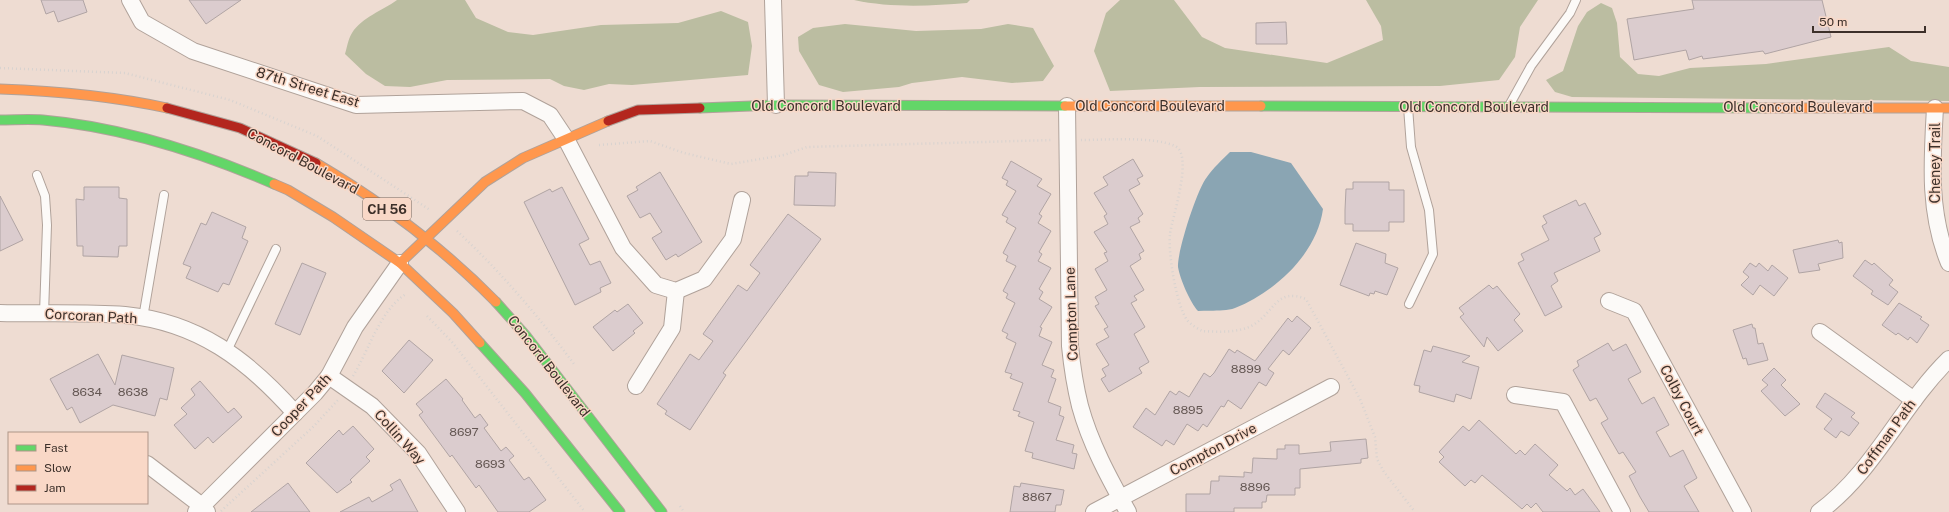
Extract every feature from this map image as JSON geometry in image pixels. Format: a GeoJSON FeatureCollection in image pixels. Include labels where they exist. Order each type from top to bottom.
{"type":"FeatureCollection","features":[{"type":"Feature","properties":{"kind":"street","name":"87th Street East"},"geometry":{"type":"LineString","coordinates":[[130,0],[142,22],[193,51],[356,105],[523,101],[550,115],[569,145],[623,248],[656,285],[676,291]]}},
{"type":"Feature","properties":{"kind":"street"},"geometry":{"type":"LineString","coordinates":[[773,0],[776,105]]}},
{"type":"Feature","properties":{"kind":"street","name":"Concord Boulevard"},"geometry":{"type":"LineString","coordinates":[[0,90],[90,94],[162,106],[239,127],[292,152],[345,181],[428,238],[464,269],[506,312],[574,397],[662,512]]}},
{"type":"Feature","properties":{"kind":"street","name":"Old Concord Boulevard"},"geometry":{"type":"LineString","coordinates":[[400,263],[428,238],[485,182],[523,158],[569,145],[591,127],[638,110],[776,105],[1942,108]]}},
{"type":"Feature","properties":{"kind":"street","name":"Compton Lane"},"geometry":{"type":"LineString","coordinates":[[1067,106],[1070,346],[1074,377],[1086,425],[1105,469],[1124,505]]}},
{"type":"Feature","properties":{"kind":"street","name":"Cheney Trail"},"geometry":{"type":"LineString","coordinates":[[1942,108],[1932,177],[1933,200],[1936,224],[1942,247],[1949,263]]}},
{"type":"Feature","properties":{"kind":"street","name":"CH 56"},"geometry":{"type":"LineString","coordinates":[[0,120],[42,120],[104,128],[190,150],[288,190],[333,217],[400,263],[453,313],[525,393],[620,512]]}},
{"type":"Feature","properties":{"kind":"street"},"geometry":{"type":"LineString","coordinates":[[636,386],[672,328],[676,291],[704,279],[733,239],[742,200]]}},
{"type":"Feature","properties":{"kind":"street","name":"Cooper Path"},"geometry":{"type":"LineString","coordinates":[[202,510],[329,376],[355,327],[400,263]]}},
{"type":"Feature","properties":{"kind":"street","name":"Colby Court"},"geometry":{"type":"LineString","coordinates":[[1609,301],[1634,311],[1743,512]]}},
{"type":"Feature","properties":{"kind":"street","name":"Corcoran Path"},"geometry":{"type":"LineString","coordinates":[[0,313],[101,314],[142,318],[174,326],[194,333],[227,351],[269,384],[295,413]]}},
{"type":"Feature","properties":{"kind":"street"},"geometry":{"type":"LineString","coordinates":[[1820,332],[1914,400]]}},
{"type":"Feature","properties":{"kind":"street","name":"Coffman Path"},"geometry":{"type":"LineString","coordinates":[[1819,512],[1844,492],[1858,476],[1914,400],[1949,359]]}},
{"type":"Feature","properties":{"kind":"street","name":"Collin Way"},"geometry":{"type":"LineString","coordinates":[[329,376],[372,406],[418,453],[457,512]]}},
{"type":"Feature","properties":{"kind":"street","name":"Compton Drive"},"geometry":{"type":"LineString","coordinates":[[1094,512],[1124,505],[1331,387]]}},
{"type":"Feature","properties":{"kind":"street"},"geometry":{"type":"LineString","coordinates":[[1515,395],[1563,402],[1622,512]]}},
{"type":"Feature","properties":{"kind":"street"},"geometry":{"type":"LineString","coordinates":[[148,465],[202,510]]}},
{"type":"Feature","properties":{"kind":"lane"},"geometry":{"type":"LineString","coordinates":[[1508,107],[1531,66],[1570,13],[1576,0]]}},
{"type":"Feature","properties":{"kind":"lane"},"geometry":{"type":"LineString","coordinates":[[1408,106],[1411,147],[1429,210],[1433,254],[1409,304]]}},
{"type":"Feature","properties":{"kind":"lane"},"geometry":{"type":"LineString","coordinates":[[37,175],[45,196],[47,224],[44,314]]}},
{"type":"Feature","properties":{"kind":"lane"},"geometry":{"type":"LineString","coordinates":[[142,318],[164,195]]}},
{"type":"Feature","properties":{"kind":"lane"},"geometry":{"type":"LineString","coordinates":[[227,351],[276,249]]}},
{"type":"Feature","properties":{"kind":"path"},"geometry":{"type":"LineString","coordinates":[[569,145],[650,141],[684,154],[731,164],[784,155],[807,146],[1068,140],[1146,140],[1176,146],[1180,151],[1182,158],[1180,194],[1170,234],[1170,252],[1180,304],[1187,320],[1202,331],[1243,330],[1254,325],[1283,297],[1299,296],[1306,299],[1360,399],[1375,437],[1377,459],[1384,472],[1402,493],[1415,512]]}},
{"type":"Feature","properties":{"kind":"path"},"geometry":{"type":"LineString","coordinates":[[459,233],[464,226]]}},
{"type":"Feature","properties":{"kind":"path"},"geometry":{"type":"LineString","coordinates":[[390,278],[406,289],[412,298]]}},
{"type":"Feature","properties":{"kind":"path"},"geometry":{"type":"LineString","coordinates":[[426,314],[452,342],[585,512]]}},
{"type":"Feature","properties":{"kind":"green space"},"geometry":{"type":"Polygon","coordinates":[[[397,0],[465,0],[476,18],[508,32],[533,35],[601,25],[678,23],[721,11],[748,22],[752,46],[748,75],[632,85],[609,84],[584,90],[564,86],[550,79],[447,80],[410,87],[385,86],[366,74],[345,54],[352,33],[356,27],[367,18],[397,0]]]}},
{"type":"Feature","properties":{"kind":"green space"},"geometry":{"type":"Polygon","coordinates":[[[854,0],[970,0],[967,3],[910,6],[868,3],[854,0]]]}},
{"type":"Feature","properties":{"kind":"green space"},"geometry":{"type":"Polygon","coordinates":[[[1120,0],[1174,0],[1202,37],[1225,48],[1327,63],[1383,40],[1381,26],[1366,0],[1538,0],[1520,27],[1515,57],[1499,80],[1440,86],[1200,87],[1110,91],[1094,51],[1106,13],[1120,0]]]}},
{"type":"Feature","properties":{"kind":"green space"},"geometry":{"type":"Polygon","coordinates":[[[1601,3],[1612,8],[1617,23],[1620,57],[1638,74],[1659,76],[1690,68],[1766,64],[1889,47],[1911,61],[1949,67],[1949,101],[1572,97],[1555,92],[1546,80],[1563,71],[1578,26],[1587,12],[1601,3]]]}},
{"type":"Feature","properties":{"kind":"green space"},"geometry":{"type":"Polygon","coordinates":[[[845,24],[916,31],[981,29],[1008,24],[1033,28],[1054,66],[1043,81],[1012,83],[962,77],[912,83],[899,87],[843,92],[819,85],[799,51],[798,37],[813,28],[845,24]]]}},
{"type":"Feature","properties":{"kind":"water"},"geometry":{"type":"Polygon","coordinates":[[[1230,152],[1251,152],[1291,163],[1323,209],[1319,226],[1303,256],[1279,282],[1250,301],[1235,308],[1198,311],[1183,284],[1179,272],[1178,267],[1181,248],[1193,207],[1203,184],[1212,170],[1230,152]]]}},
{"type":"Feature","properties":{"kind":"building"},"geometry":{"type":"Polygon","coordinates":[[[41,0],[83,0],[87,12],[58,22],[54,11],[46,14],[41,0]]]}},
{"type":"Feature","properties":{"kind":"building"},"geometry":{"type":"Polygon","coordinates":[[[189,0],[241,0],[206,24],[189,0]]]}},
{"type":"Feature","properties":{"kind":"building"},"geometry":{"type":"Polygon","coordinates":[[[1692,0],[1822,0],[1831,37],[1765,54],[1763,51],[1703,59],[1702,56],[1689,60],[1686,50],[1634,60],[1627,19],[1694,9],[1692,0]]]}},
{"type":"Feature","properties":{"kind":"building"},"geometry":{"type":"Polygon","coordinates":[[[1286,22],[1287,44],[1256,44],[1256,23],[1286,22]]]}},
{"type":"Feature","properties":{"kind":"building"},"geometry":{"type":"Polygon","coordinates":[[[1133,159],[1143,176],[1137,179],[1140,184],[1129,190],[1143,214],[1138,218],[1140,222],[1130,227],[1144,251],[1139,254],[1141,259],[1130,266],[1144,290],[1134,296],[1137,300],[1131,303],[1145,327],[1134,334],[1149,362],[1139,368],[1142,373],[1109,392],[1101,379],[1106,376],[1102,369],[1109,365],[1096,344],[1109,337],[1104,329],[1108,327],[1095,306],[1099,304],[1095,297],[1107,290],[1095,269],[1108,261],[1104,253],[1107,252],[1094,232],[1108,224],[1104,216],[1107,214],[1094,193],[1108,185],[1103,177],[1133,159]]]}},
{"type":"Feature","properties":{"kind":"building"},"geometry":{"type":"Polygon","coordinates":[[[1011,161],[1042,179],[1037,186],[1051,194],[1039,214],[1042,216],[1038,223],[1051,231],[1039,252],[1042,254],[1038,261],[1051,268],[1039,289],[1043,292],[1039,299],[1052,307],[1040,327],[1042,328],[1039,336],[1052,342],[1042,365],[1054,370],[1051,377],[1056,379],[1048,402],[1061,407],[1059,415],[1064,417],[1056,440],[1074,445],[1072,453],[1077,454],[1074,469],[1032,458],[1033,453],[1025,451],[1034,422],[1018,416],[1020,412],[1013,410],[1023,383],[1010,378],[1012,374],[1005,372],[1016,343],[1006,338],[1008,334],[1002,331],[1015,303],[1006,298],[1008,294],[1003,291],[1016,266],[1006,261],[1008,256],[1003,253],[1016,228],[1006,222],[1008,218],[1002,215],[1016,191],[1006,185],[1008,181],[1002,178],[1011,161]]]}},
{"type":"Feature","properties":{"kind":"building"},"geometry":{"type":"Polygon","coordinates":[[[660,172],[702,242],[678,257],[676,254],[666,260],[652,238],[662,232],[650,213],[640,218],[627,196],[638,190],[636,187],[660,172]]]}},
{"type":"Feature","properties":{"kind":"building"},"geometry":{"type":"Polygon","coordinates":[[[808,172],[836,173],[835,206],[794,205],[795,176],[808,176],[808,172]]]}},
{"type":"Feature","properties":{"kind":"building"},"geometry":{"type":"Polygon","coordinates":[[[1353,182],[1389,182],[1389,190],[1404,190],[1404,222],[1389,222],[1389,231],[1353,231],[1353,224],[1345,224],[1345,210],[1346,189],[1353,189],[1353,182]]]}},
{"type":"Feature","properties":{"kind":"building"},"geometry":{"type":"Polygon","coordinates":[[[84,187],[119,187],[119,198],[127,199],[127,246],[119,246],[118,257],[83,256],[83,246],[77,246],[76,199],[84,200],[84,187]]]}},
{"type":"Feature","properties":{"kind":"building"},"geometry":{"type":"Polygon","coordinates":[[[562,187],[589,239],[579,244],[590,265],[600,261],[611,283],[600,288],[601,292],[575,305],[524,202],[550,189],[552,192],[562,187]]]}},
{"type":"Feature","properties":{"kind":"building"},"geometry":{"type":"Polygon","coordinates":[[[0,196],[23,240],[0,251],[0,196]]]}},
{"type":"Feature","properties":{"kind":"building"},"geometry":{"type":"Polygon","coordinates":[[[1576,200],[1579,206],[1585,203],[1601,234],[1594,238],[1600,251],[1554,273],[1558,281],[1551,286],[1562,307],[1545,316],[1518,263],[1524,260],[1521,254],[1549,240],[1542,226],[1547,223],[1543,216],[1576,200]]]}},
{"type":"Feature","properties":{"kind":"building"},"geometry":{"type":"Polygon","coordinates":[[[212,212],[246,227],[242,238],[248,241],[229,285],[223,283],[218,292],[186,278],[191,267],[183,264],[201,223],[206,225],[212,212]]]}},
{"type":"Feature","properties":{"kind":"building"},"geometry":{"type":"Polygon","coordinates":[[[788,214],[821,239],[723,373],[726,375],[690,430],[665,414],[667,411],[657,404],[690,354],[699,360],[713,341],[703,334],[738,285],[747,291],[760,273],[750,265],[788,214]]]}},
{"type":"Feature","properties":{"kind":"building"},"geometry":{"type":"Polygon","coordinates":[[[1838,240],[1839,243],[1842,242],[1843,258],[1818,264],[1820,270],[1799,273],[1793,250],[1838,240]]]}},
{"type":"Feature","properties":{"kind":"building"},"geometry":{"type":"Polygon","coordinates":[[[1356,243],[1386,254],[1385,263],[1398,268],[1387,295],[1375,291],[1374,294],[1370,293],[1369,296],[1340,285],[1356,243]]]}},
{"type":"Feature","properties":{"kind":"building"},"geometry":{"type":"Polygon","coordinates":[[[1865,260],[1872,265],[1874,263],[1893,280],[1889,285],[1898,292],[1888,305],[1871,294],[1873,291],[1853,276],[1865,260]]]}},
{"type":"Feature","properties":{"kind":"building"},"geometry":{"type":"Polygon","coordinates":[[[302,263],[326,273],[300,335],[275,324],[302,263]]]}},
{"type":"Feature","properties":{"kind":"building"},"geometry":{"type":"Polygon","coordinates":[[[1750,263],[1756,267],[1759,263],[1768,271],[1772,265],[1788,278],[1774,296],[1760,285],[1753,295],[1741,285],[1749,277],[1743,272],[1750,263]]]}},
{"type":"Feature","properties":{"kind":"building"},"geometry":{"type":"Polygon","coordinates":[[[1489,285],[1493,289],[1497,286],[1520,314],[1514,320],[1523,331],[1498,351],[1487,337],[1484,347],[1460,317],[1464,314],[1459,308],[1489,285]]]}},
{"type":"Feature","properties":{"kind":"building"},"geometry":{"type":"Polygon","coordinates":[[[1899,303],[1922,317],[1920,319],[1929,325],[1917,343],[1910,337],[1908,340],[1898,333],[1896,335],[1882,325],[1899,303]]]}},
{"type":"Feature","properties":{"kind":"building"},"geometry":{"type":"Polygon","coordinates":[[[628,304],[643,323],[633,331],[635,333],[613,351],[593,327],[615,310],[617,312],[628,304]]]}},
{"type":"Feature","properties":{"kind":"building"},"geometry":{"type":"Polygon","coordinates":[[[1297,316],[1311,328],[1289,355],[1283,350],[1268,369],[1274,373],[1266,386],[1259,382],[1241,409],[1228,400],[1224,407],[1221,406],[1207,427],[1203,424],[1198,431],[1187,424],[1174,445],[1166,440],[1162,446],[1133,427],[1146,408],[1155,415],[1170,391],[1176,395],[1179,391],[1189,397],[1204,373],[1210,377],[1214,373],[1229,349],[1235,353],[1237,350],[1255,361],[1288,318],[1292,322],[1297,316]]]}},
{"type":"Feature","properties":{"kind":"building"},"geometry":{"type":"Polygon","coordinates":[[[1752,324],[1753,328],[1755,328],[1758,344],[1763,343],[1768,360],[1748,365],[1746,358],[1743,359],[1733,330],[1752,324]]]}},
{"type":"Feature","properties":{"kind":"building"},"geometry":{"type":"Polygon","coordinates":[[[409,340],[433,360],[404,393],[382,371],[409,340]]]}},
{"type":"Feature","properties":{"kind":"building"},"geometry":{"type":"Polygon","coordinates":[[[1608,343],[1613,351],[1626,344],[1641,372],[1628,379],[1642,404],[1654,397],[1669,425],[1656,432],[1670,457],[1683,450],[1697,478],[1684,486],[1699,512],[1649,512],[1640,497],[1629,476],[1636,472],[1623,452],[1619,454],[1601,423],[1608,419],[1596,398],[1590,401],[1573,370],[1579,366],[1577,361],[1608,343]]]}},
{"type":"Feature","properties":{"kind":"building"},"geometry":{"type":"Polygon","coordinates":[[[1433,346],[1470,356],[1462,362],[1479,367],[1471,399],[1456,394],[1454,402],[1419,392],[1420,386],[1414,385],[1424,350],[1431,352],[1433,346]]]}},
{"type":"Feature","properties":{"kind":"building"},"geometry":{"type":"Polygon","coordinates":[[[98,354],[115,385],[122,355],[174,368],[167,400],[160,398],[155,416],[113,405],[80,423],[72,407],[67,410],[50,379],[98,354]]]}},
{"type":"Feature","properties":{"kind":"building"},"geometry":{"type":"Polygon","coordinates":[[[1774,368],[1786,380],[1781,385],[1800,404],[1785,416],[1761,391],[1768,385],[1762,380],[1774,368]]]}},
{"type":"Feature","properties":{"kind":"building"},"geometry":{"type":"Polygon","coordinates":[[[446,379],[463,399],[462,400],[475,418],[480,414],[488,425],[484,428],[501,451],[506,447],[514,456],[509,460],[524,480],[529,477],[546,500],[529,512],[498,512],[479,485],[476,488],[452,455],[450,457],[419,415],[423,412],[416,404],[446,379]]]}},
{"type":"Feature","properties":{"kind":"building"},"geometry":{"type":"Polygon","coordinates":[[[200,381],[228,413],[234,408],[242,417],[213,443],[208,437],[195,449],[174,425],[187,414],[181,408],[195,395],[191,389],[200,381]]]}},
{"type":"Feature","properties":{"kind":"building"},"geometry":{"type":"Polygon","coordinates":[[[1825,393],[1855,413],[1851,417],[1859,423],[1849,436],[1841,431],[1836,438],[1824,429],[1832,419],[1816,407],[1825,393]]]}},
{"type":"Feature","properties":{"kind":"building"},"geometry":{"type":"Polygon","coordinates":[[[1479,420],[1516,454],[1520,450],[1525,455],[1535,444],[1558,465],[1549,475],[1567,491],[1570,488],[1575,495],[1583,489],[1600,512],[1543,512],[1536,503],[1531,508],[1527,504],[1522,509],[1482,475],[1475,483],[1471,480],[1465,486],[1439,462],[1444,457],[1439,452],[1463,426],[1469,431],[1479,420]]]}},
{"type":"Feature","properties":{"kind":"building"},"geometry":{"type":"Polygon","coordinates":[[[353,426],[374,449],[366,457],[370,461],[350,480],[352,482],[337,493],[306,463],[339,430],[343,435],[353,426]]]}},
{"type":"Feature","properties":{"kind":"building"},"geometry":{"type":"Polygon","coordinates":[[[1366,439],[1368,458],[1361,459],[1361,463],[1300,469],[1300,488],[1295,488],[1295,495],[1267,495],[1266,502],[1262,502],[1262,508],[1234,508],[1234,512],[1186,512],[1186,494],[1210,494],[1211,481],[1219,481],[1219,476],[1244,477],[1244,472],[1252,473],[1253,458],[1277,459],[1277,449],[1285,449],[1285,445],[1299,445],[1299,454],[1331,451],[1330,442],[1366,439]]]}},
{"type":"Feature","properties":{"kind":"building"},"geometry":{"type":"Polygon","coordinates":[[[400,479],[418,512],[340,512],[369,497],[372,502],[393,490],[390,485],[400,479]]]}},
{"type":"Feature","properties":{"kind":"building"},"geometry":{"type":"Polygon","coordinates":[[[288,483],[310,512],[251,512],[288,483]]]}},
{"type":"Feature","properties":{"kind":"building"},"geometry":{"type":"Polygon","coordinates":[[[1021,483],[1064,490],[1061,505],[1056,505],[1055,512],[1010,512],[1014,486],[1020,487],[1021,483]]]}},
{"type":"Feature","properties":{"kind":"traffic: fast"},"geometry":{"type":"LineString","coordinates":[[700,108],[776,105],[1065,106]]}},
{"type":"Feature","properties":{"kind":"traffic: fast"},"geometry":{"type":"LineString","coordinates":[[1261,106],[1766,108]]}},
{"type":"Feature","properties":{"kind":"traffic: fast"},"geometry":{"type":"LineString","coordinates":[[0,120],[43,120],[73,123],[132,135],[218,161],[274,184]]}},
{"type":"Feature","properties":{"kind":"traffic: fast"},"geometry":{"type":"LineString","coordinates":[[496,302],[527,337],[662,512]]}},
{"type":"Feature","properties":{"kind":"traffic: fast"},"geometry":{"type":"LineString","coordinates":[[480,343],[525,393],[620,512]]}},
{"type":"Feature","properties":{"kind":"traffic: slow"},"geometry":{"type":"LineString","coordinates":[[0,89],[84,95],[126,100],[167,108]]}},
{"type":"Feature","properties":{"kind":"traffic: slow"},"geometry":{"type":"LineString","coordinates":[[1065,106],[1261,106]]}},
{"type":"Feature","properties":{"kind":"traffic: slow"},"geometry":{"type":"LineString","coordinates":[[1766,108],[1949,108]]}},
{"type":"Feature","properties":{"kind":"traffic: slow"},"geometry":{"type":"LineString","coordinates":[[400,263],[485,182],[523,158],[608,121]]}},
{"type":"Feature","properties":{"kind":"traffic: slow"},"geometry":{"type":"LineString","coordinates":[[316,163],[364,193],[410,226],[433,244],[496,302]]}},
{"type":"Feature","properties":{"kind":"traffic: slow"},"geometry":{"type":"LineString","coordinates":[[274,184],[288,190],[333,217],[400,263],[453,313],[480,343]]}},
{"type":"Feature","properties":{"kind":"traffic: jam"},"geometry":{"type":"LineString","coordinates":[[167,108],[240,128],[316,163]]}},
{"type":"Feature","properties":{"kind":"traffic: jam"},"geometry":{"type":"LineString","coordinates":[[608,121],[638,110],[700,108]]}}]}
